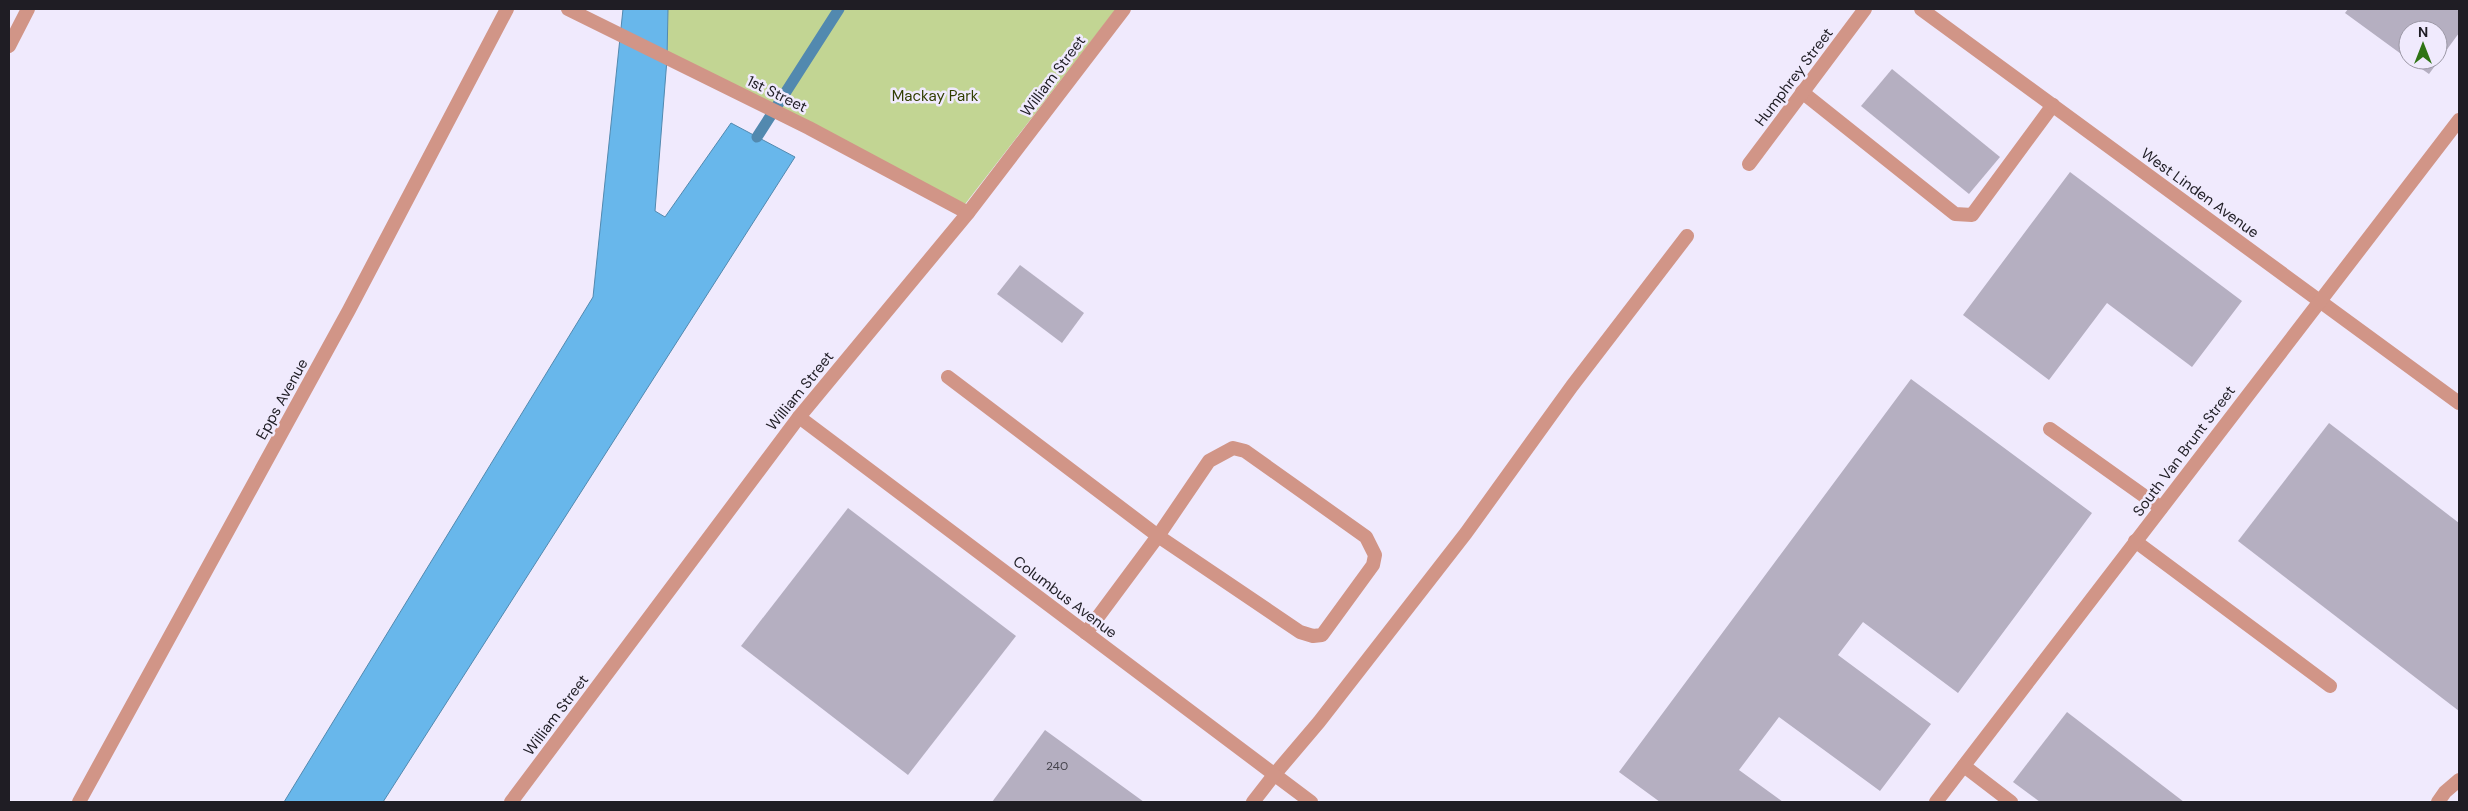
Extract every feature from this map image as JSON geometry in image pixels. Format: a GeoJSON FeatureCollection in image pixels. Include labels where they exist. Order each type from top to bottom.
{"type":"FeatureCollection","features":[{"type":"Feature","properties":{"kind":"street"},"geometry":{"type":"LineString","coordinates":[[9,46],[28,9]]}},
{"type":"Feature","properties":{"kind":"street","name":"Epps Avenue"},"geometry":{"type":"LineString","coordinates":[[79,802],[349,310],[507,9]]}},
{"type":"Feature","properties":{"kind":"street","name":"1st Street"},"geometry":{"type":"LineString","coordinates":[[568,9],[809,128],[968,214]]}},
{"type":"Feature","properties":{"kind":"street","name":"William Street"},"geometry":{"type":"LineString","coordinates":[[512,802],[799,417],[968,214],[1124,9]]}},
{"type":"Feature","properties":{"kind":"street","name":"Humphrey Street"},"geometry":{"type":"LineString","coordinates":[[1749,164],[1865,9]]}},
{"type":"Feature","properties":{"kind":"street","name":"West Linden Avenue"},"geometry":{"type":"LineString","coordinates":[[1921,9],[2459,403]]}},
{"type":"Feature","properties":{"kind":"street"},"geometry":{"type":"LineString","coordinates":[[1802,92],[1956,214],[1972,215],[2053,105]]}},
{"type":"Feature","properties":{"kind":"street","name":"South Van Brunt Street"},"geometry":{"type":"LineString","coordinates":[[1936,802],[2459,120]]}},
{"type":"Feature","properties":{"kind":"street"},"geometry":{"type":"LineString","coordinates":[[1253,802],[1319,722],[1466,533],[1572,386],[1687,236]]}},
{"type":"Feature","properties":{"kind":"street"},"geometry":{"type":"LineString","coordinates":[[948,376],[1158,536],[1300,632],[1313,636],[1322,635],[1330,627],[1373,565],[1375,555],[1366,537],[1245,451],[1233,448],[1209,461],[1158,536],[1086,633]]}},
{"type":"Feature","properties":{"kind":"street","name":"Columbus Avenue"},"geometry":{"type":"LineString","coordinates":[[799,417],[1311,802]]}},
{"type":"Feature","properties":{"kind":"street"},"geometry":{"type":"LineString","coordinates":[[2050,429],[2161,508]]}},
{"type":"Feature","properties":{"kind":"street"},"geometry":{"type":"LineString","coordinates":[[2135,542],[2330,686]]}},
{"type":"Feature","properties":{"kind":"street"},"geometry":{"type":"LineString","coordinates":[[1964,766],[2011,802]]}},
{"type":"Feature","properties":{"kind":"street"},"geometry":{"type":"LineString","coordinates":[[2438,802],[2445,792],[2459,780]]}},
{"type":"Feature","properties":{"kind":"green space","name":"Mackay Park"},"geometry":{"type":"Polygon","coordinates":[[[668,9],[1116,9],[962,208],[667,59],[668,9]]]}},
{"type":"Feature","properties":{"kind":"water"},"geometry":{"type":"Polygon","coordinates":[[[623,9],[668,9],[667,59],[655,211],[665,217],[731,123],[795,157],[383,802],[284,802],[593,297],[623,9]]]}},
{"type":"Feature","properties":{"kind":"building"},"geometry":{"type":"Polygon","coordinates":[[[2348,9],[2456,9],[2459,11],[2459,33],[2448,48],[2448,20],[2398,20],[2398,52],[2345,13],[2348,9]]]}},
{"type":"Feature","properties":{"kind":"building"},"geometry":{"type":"Polygon","coordinates":[[[1892,69],[2000,157],[1969,194],[1861,106],[1892,69]]]}},
{"type":"Feature","properties":{"kind":"building"},"geometry":{"type":"Polygon","coordinates":[[[2423,70],[2432,70],[2429,74],[2423,70]]]}},
{"type":"Feature","properties":{"kind":"building"},"geometry":{"type":"Polygon","coordinates":[[[2070,172],[2242,301],[2192,367],[2107,303],[2049,380],[1963,315],[2070,172]]]}},
{"type":"Feature","properties":{"kind":"building"},"geometry":{"type":"Polygon","coordinates":[[[1020,265],[1084,313],[1062,343],[997,294],[1020,265]]]}},
{"type":"Feature","properties":{"kind":"building"},"geometry":{"type":"Polygon","coordinates":[[[1911,379],[2092,513],[1958,693],[1863,622],[1838,655],[1931,724],[1880,791],[1779,717],[1739,770],[1783,802],[1660,802],[1619,772],[1911,379]]]}},
{"type":"Feature","properties":{"kind":"building"},"geometry":{"type":"Polygon","coordinates":[[[2329,423],[2459,523],[2459,711],[2238,541],[2329,423]]]}},
{"type":"Feature","properties":{"kind":"building"},"geometry":{"type":"Polygon","coordinates":[[[848,508],[1016,636],[908,775],[741,646],[848,508]]]}},
{"type":"Feature","properties":{"kind":"building"},"geometry":{"type":"Polygon","coordinates":[[[2067,712],[2184,802],[2040,802],[2013,782],[2067,712]]]}},
{"type":"Feature","properties":{"kind":"building"},"geometry":{"type":"Polygon","coordinates":[[[1045,730],[1144,802],[992,802],[1045,730]]]}},
{"type":"Feature","properties":{"kind":"waterway"},"geometry":{"type":"LineString","coordinates":[[757,137],[839,9]]}}]}
